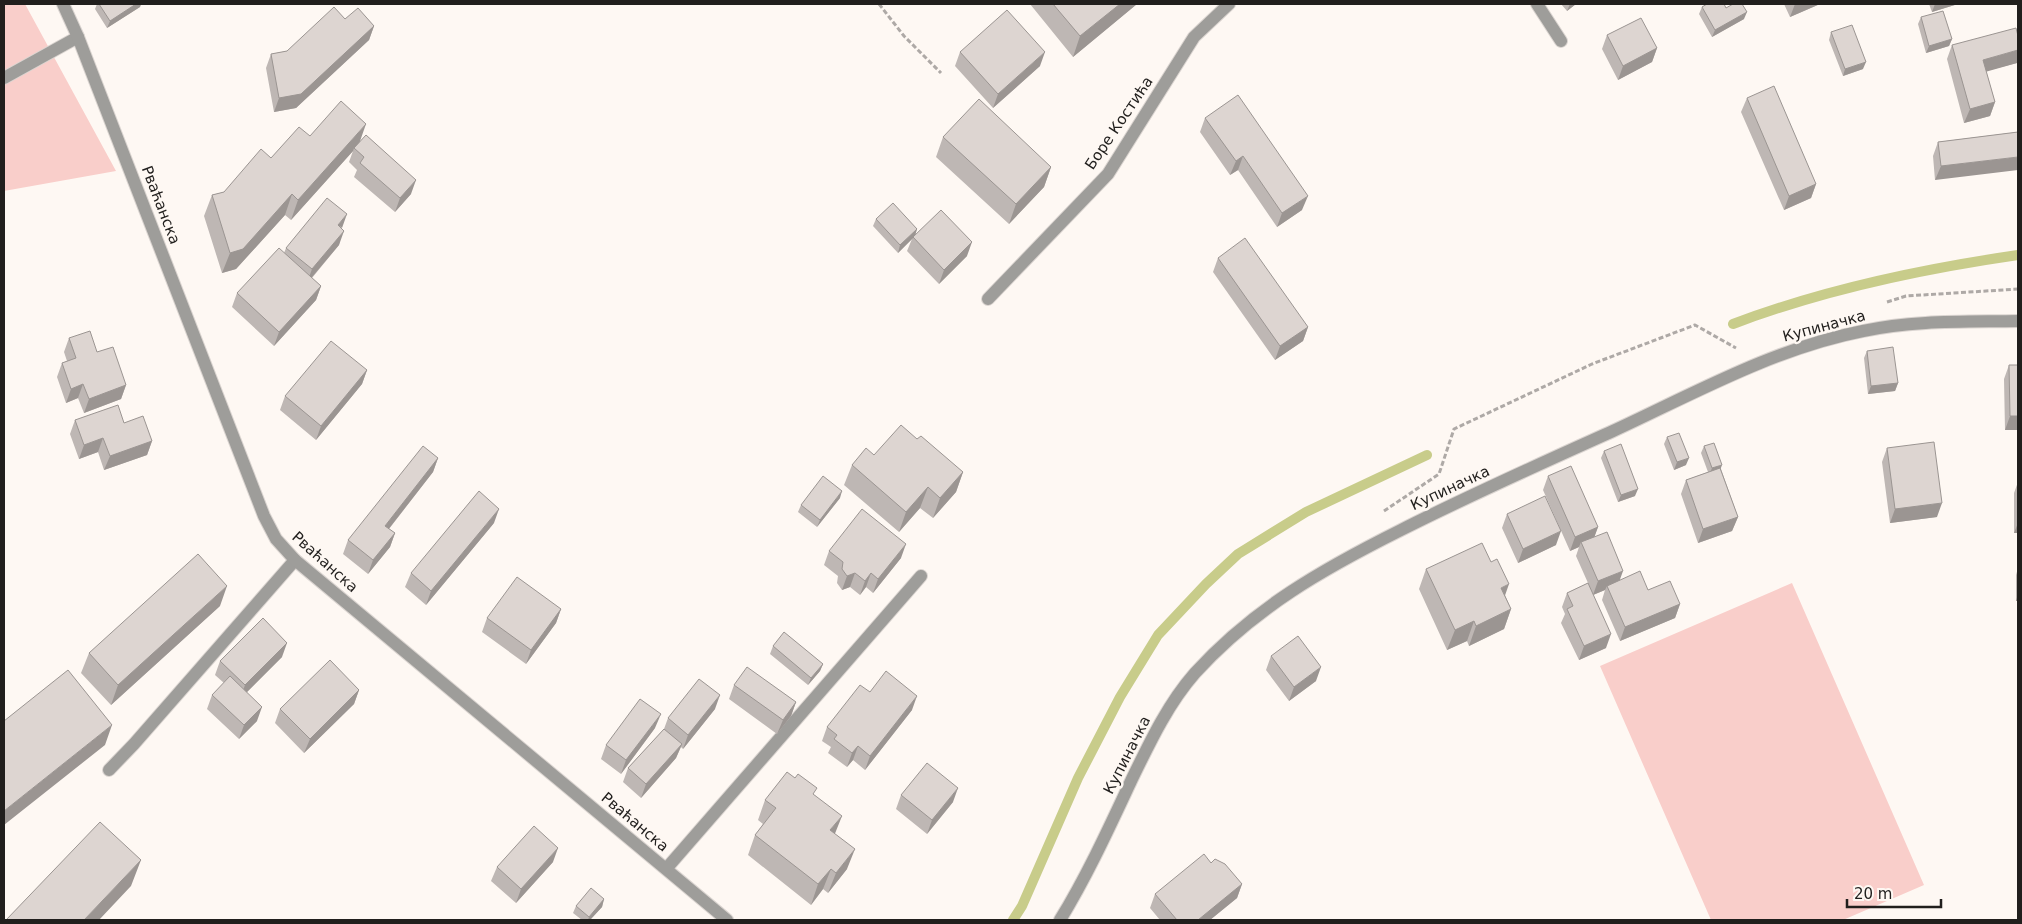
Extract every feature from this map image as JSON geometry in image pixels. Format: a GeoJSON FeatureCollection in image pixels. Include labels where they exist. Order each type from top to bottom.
{"type":"FeatureCollection","features":[{"type":"Feature","properties":{"kind":"street","name":"Рваћанска"},"geometry":{"type":"LineString","coordinates":[[62,4],[78,37],[264,516],[276,539],[295,560],[727,920]]}},
{"type":"Feature","properties":{"kind":"street","name":"Боре Костића"},"geometry":{"type":"LineString","coordinates":[[988,298],[1108,174],[1194,37],[1229,4]]}},
{"type":"Feature","properties":{"kind":"street"},"geometry":{"type":"LineString","coordinates":[[1537,4],[1561,42]]}},
{"type":"Feature","properties":{"kind":"street"},"geometry":{"type":"LineString","coordinates":[[4,78],[78,37]]}},
{"type":"Feature","properties":{"kind":"street","name":"Купиначка"},"geometry":{"type":"LineString","coordinates":[[1060,920],[1077,892],[1147,746],[1176,698],[1192,676],[1233,636],[1255,616],[1301,584],[1342,560],[1440,510],[1777,356],[1862,331],[1898,325],[1941,322],[2018,321]]}},
{"type":"Feature","properties":{"kind":"street"},"geometry":{"type":"LineString","coordinates":[[109,770],[295,560]]}},
{"type":"Feature","properties":{"kind":"street"},"geometry":{"type":"LineString","coordinates":[[666,869],[921,576]]}},
{"type":"Feature","properties":{"kind":"path"},"geometry":{"type":"LineString","coordinates":[[879,4],[904,36],[941,73]]}},
{"type":"Feature","properties":{"kind":"shaded area"},"geometry":{"type":"Polygon","coordinates":[[[4,4],[25,4],[116,171],[4,191],[4,4]]]}},
{"type":"Feature","properties":{"kind":"shaded area"},"geometry":{"type":"Polygon","coordinates":[[[1792,583],[1924,885],[1843,920],[1711,920],[1600,666],[1792,583]]]}},
{"type":"Feature","properties":{"kind":"building"},"geometry":{"type":"Polygon","coordinates":[[[99,4],[136,4],[110,21],[99,4]]]}},
{"type":"Feature","properties":{"kind":"building"},"geometry":{"type":"Polygon","coordinates":[[[1053,4],[1120,4],[1080,36],[1053,4]]]}},
{"type":"Feature","properties":{"kind":"building"},"geometry":{"type":"Polygon","coordinates":[[[1707,4],[1724,4],[1726,8],[1733,4],[1742,4],[1747,12],[1715,30],[1702,7],[1707,4]]]}},
{"type":"Feature","properties":{"kind":"building"},"geometry":{"type":"Polygon","coordinates":[[[334,7],[345,19],[358,8],[374,26],[301,94],[279,98],[271,54],[287,51],[334,7]]]}},
{"type":"Feature","properties":{"kind":"building"},"geometry":{"type":"Polygon","coordinates":[[[1007,10],[1045,52],[998,94],[960,52],[1007,10]]]}},
{"type":"Feature","properties":{"kind":"building"},"geometry":{"type":"Polygon","coordinates":[[[1943,11],[1952,39],[1929,46],[1921,17],[1943,11]]]}},
{"type":"Feature","properties":{"kind":"building"},"geometry":{"type":"Polygon","coordinates":[[[1641,18],[1657,48],[1623,66],[1607,35],[1641,18]]]}},
{"type":"Feature","properties":{"kind":"building"},"geometry":{"type":"Polygon","coordinates":[[[1852,25],[1866,62],[1845,69],[1831,32],[1852,25]]]}},
{"type":"Feature","properties":{"kind":"building"},"geometry":{"type":"Polygon","coordinates":[[[2016,28],[2018,50],[1983,60],[1995,102],[1970,109],[1952,45],[2016,28]]]}},
{"type":"Feature","properties":{"kind":"building"},"geometry":{"type":"Polygon","coordinates":[[[1774,86],[1816,184],[1789,196],[1747,98],[1774,86]]]}},
{"type":"Feature","properties":{"kind":"building"},"geometry":{"type":"Polygon","coordinates":[[[1238,95],[1308,196],[1282,213],[1243,156],[1236,161],[1205,118],[1238,95]]]}},
{"type":"Feature","properties":{"kind":"building"},"geometry":{"type":"Polygon","coordinates":[[[979,99],[1051,167],[1016,204],[943,137],[979,99]]]}},
{"type":"Feature","properties":{"kind":"building"},"geometry":{"type":"Polygon","coordinates":[[[341,101],[366,124],[298,200],[292,194],[243,249],[230,253],[212,195],[224,192],[261,149],[271,158],[299,127],[310,136],[341,101]]]}},
{"type":"Feature","properties":{"kind":"building"},"geometry":{"type":"Polygon","coordinates":[[[2018,132],[2018,157],[1941,166],[1938,142],[2018,132]]]}},
{"type":"Feature","properties":{"kind":"building"},"geometry":{"type":"Polygon","coordinates":[[[366,135],[416,180],[400,198],[360,163],[364,157],[354,148],[366,135]]]}},
{"type":"Feature","properties":{"kind":"building"},"geometry":{"type":"Polygon","coordinates":[[[327,198],[347,214],[338,225],[344,231],[312,269],[286,248],[327,198]]]}},
{"type":"Feature","properties":{"kind":"building"},"geometry":{"type":"Polygon","coordinates":[[[893,203],[917,229],[900,245],[876,219],[893,203]]]}},
{"type":"Feature","properties":{"kind":"building"},"geometry":{"type":"Polygon","coordinates":[[[941,210],[972,242],[944,270],[913,237],[941,210]]]}},
{"type":"Feature","properties":{"kind":"building"},"geometry":{"type":"Polygon","coordinates":[[[1245,238],[1308,327],[1280,346],[1218,258],[1245,238]]]}},
{"type":"Feature","properties":{"kind":"building"},"geometry":{"type":"Polygon","coordinates":[[[279,248],[321,286],[279,332],[237,293],[279,248]]]}},
{"type":"Feature","properties":{"kind":"building"},"geometry":{"type":"Polygon","coordinates":[[[90,331],[97,352],[113,347],[126,385],[89,399],[83,384],[71,389],[62,363],[76,358],[69,338],[90,331]]]}},
{"type":"Feature","properties":{"kind":"building"},"geometry":{"type":"Polygon","coordinates":[[[331,341],[367,370],[321,426],[285,396],[331,341]]]}},
{"type":"Feature","properties":{"kind":"building"},"geometry":{"type":"Polygon","coordinates":[[[1893,347],[1898,383],[1871,386],[1867,351],[1893,347]]]}},
{"type":"Feature","properties":{"kind":"building"},"geometry":{"type":"Polygon","coordinates":[[[2009,365],[2018,365],[2018,416],[2010,416],[2009,365]]]}},
{"type":"Feature","properties":{"kind":"building"},"geometry":{"type":"Polygon","coordinates":[[[118,405],[124,423],[143,416],[152,441],[110,456],[103,438],[84,445],[75,420],[118,405]]]}},
{"type":"Feature","properties":{"kind":"building"},"geometry":{"type":"Polygon","coordinates":[[[901,425],[917,439],[921,436],[963,472],[940,498],[928,487],[906,512],[852,465],[866,448],[874,455],[901,425]]]}},
{"type":"Feature","properties":{"kind":"building"},"geometry":{"type":"Polygon","coordinates":[[[1679,433],[1689,458],[1677,462],[1667,437],[1679,433]]]}},
{"type":"Feature","properties":{"kind":"building"},"geometry":{"type":"Polygon","coordinates":[[[1934,442],[1942,503],[1895,509],[1887,448],[1934,442]]]}},
{"type":"Feature","properties":{"kind":"building"},"geometry":{"type":"Polygon","coordinates":[[[1714,443],[1722,465],[1712,468],[1704,446],[1714,443]]]}},
{"type":"Feature","properties":{"kind":"building"},"geometry":{"type":"Polygon","coordinates":[[[1621,444],[1638,489],[1621,495],[1604,451],[1621,444]]]}},
{"type":"Feature","properties":{"kind":"building"},"geometry":{"type":"Polygon","coordinates":[[[423,446],[438,458],[385,526],[395,533],[373,560],[348,540],[423,446]]]}},
{"type":"Feature","properties":{"kind":"building"},"geometry":{"type":"Polygon","coordinates":[[[1571,466],[1598,527],[1575,537],[1548,476],[1571,466]]]}},
{"type":"Feature","properties":{"kind":"building"},"geometry":{"type":"Polygon","coordinates":[[[1720,468],[1738,517],[1703,529],[1686,480],[1720,468]]]}},
{"type":"Feature","properties":{"kind":"building"},"geometry":{"type":"Polygon","coordinates":[[[823,476],[842,491],[820,520],[801,505],[823,476]]]}},
{"type":"Feature","properties":{"kind":"building"},"geometry":{"type":"Polygon","coordinates":[[[479,491],[499,509],[431,591],[411,573],[479,491]]]}},
{"type":"Feature","properties":{"kind":"building"},"geometry":{"type":"Polygon","coordinates":[[[1545,496],[1561,531],[1523,549],[1507,514],[1545,496]]]}},
{"type":"Feature","properties":{"kind":"building"},"geometry":{"type":"Polygon","coordinates":[[[862,509],[906,544],[878,579],[871,573],[865,581],[855,573],[847,576],[842,569],[843,562],[829,551],[862,509]]]}},
{"type":"Feature","properties":{"kind":"building"},"geometry":{"type":"Polygon","coordinates":[[[1607,532],[1623,571],[1598,581],[1581,542],[1607,532]]]}},
{"type":"Feature","properties":{"kind":"building"},"geometry":{"type":"Polygon","coordinates":[[[1482,543],[1491,562],[1497,559],[1509,584],[1501,588],[1511,609],[1476,626],[1474,621],[1455,630],[1426,569],[1482,543]]]}},
{"type":"Feature","properties":{"kind":"building"},"geometry":{"type":"Polygon","coordinates":[[[198,554],[227,586],[118,685],[89,653],[198,554]]]}},
{"type":"Feature","properties":{"kind":"building"},"geometry":{"type":"Polygon","coordinates":[[[1640,571],[1648,590],[1670,581],[1680,604],[1625,627],[1607,586],[1640,571]]]}},
{"type":"Feature","properties":{"kind":"building"},"geometry":{"type":"Polygon","coordinates":[[[517,577],[561,609],[531,650],[487,618],[517,577]]]}},
{"type":"Feature","properties":{"kind":"building"},"geometry":{"type":"Polygon","coordinates":[[[1588,583],[1611,634],[1584,646],[1567,609],[1573,606],[1567,593],[1588,583]]]}},
{"type":"Feature","properties":{"kind":"building"},"geometry":{"type":"Polygon","coordinates":[[[263,618],[287,643],[245,685],[220,661],[263,618]]]}},
{"type":"Feature","properties":{"kind":"building"},"geometry":{"type":"Polygon","coordinates":[[[784,632],[823,664],[811,678],[773,646],[784,632]]]}},
{"type":"Feature","properties":{"kind":"building"},"geometry":{"type":"Polygon","coordinates":[[[1298,636],[1321,667],[1294,687],[1271,656],[1298,636]]]}},
{"type":"Feature","properties":{"kind":"building"},"geometry":{"type":"Polygon","coordinates":[[[330,660],[359,690],[310,739],[280,709],[330,660]]]}},
{"type":"Feature","properties":{"kind":"building"},"geometry":{"type":"Polygon","coordinates":[[[747,667],[796,702],[783,720],[734,685],[747,667]]]}},
{"type":"Feature","properties":{"kind":"building"},"geometry":{"type":"Polygon","coordinates":[[[68,670],[112,725],[4,811],[4,721],[68,670]]]}},
{"type":"Feature","properties":{"kind":"building"},"geometry":{"type":"Polygon","coordinates":[[[886,671],[917,696],[870,756],[858,746],[852,753],[834,739],[837,735],[827,727],[860,685],[870,692],[886,671]]]}},
{"type":"Feature","properties":{"kind":"building"},"geometry":{"type":"Polygon","coordinates":[[[230,676],[262,707],[244,725],[212,695],[230,676]]]}},
{"type":"Feature","properties":{"kind":"building"},"geometry":{"type":"Polygon","coordinates":[[[699,679],[720,695],[688,735],[668,718],[699,679]]]}},
{"type":"Feature","properties":{"kind":"building"},"geometry":{"type":"Polygon","coordinates":[[[640,699],[661,714],[626,760],[606,745],[640,699]]]}},
{"type":"Feature","properties":{"kind":"building"},"geometry":{"type":"Polygon","coordinates":[[[664,729],[682,744],[646,784],[628,768],[664,729]]]}},
{"type":"Feature","properties":{"kind":"building"},"geometry":{"type":"Polygon","coordinates":[[[927,763],[958,788],[932,820],[901,795],[927,763]]]}},
{"type":"Feature","properties":{"kind":"building"},"geometry":{"type":"Polygon","coordinates":[[[787,772],[795,778],[798,774],[817,788],[813,794],[842,816],[830,830],[855,849],[836,873],[831,869],[818,884],[755,835],[776,808],[765,800],[787,772]]]}},
{"type":"Feature","properties":{"kind":"building"},"geometry":{"type":"Polygon","coordinates":[[[100,822],[141,860],[84,920],[6,920],[100,822]]]}},
{"type":"Feature","properties":{"kind":"building"},"geometry":{"type":"Polygon","coordinates":[[[534,826],[558,848],[521,889],[497,867],[534,826]]]}},
{"type":"Feature","properties":{"kind":"building"},"geometry":{"type":"Polygon","coordinates":[[[1204,854],[1211,863],[1215,859],[1225,864],[1242,884],[1198,920],[1177,920],[1155,894],[1204,854]]]}},
{"type":"Feature","properties":{"kind":"building"},"geometry":{"type":"Polygon","coordinates":[[[591,888],[604,899],[589,917],[576,906],[591,888]]]}},
{"type":"Feature","properties":{"kind":"waterway"},"geometry":{"type":"LineString","coordinates":[[1733,324],[1838,290],[1909,274],[2018,255]]}},
{"type":"Feature","properties":{"kind":"waterway"},"geometry":{"type":"LineString","coordinates":[[1013,920],[1022,906],[1078,778],[1120,697],[1158,635],[1206,584],[1238,554],[1306,512],[1427,455]]}}]}
